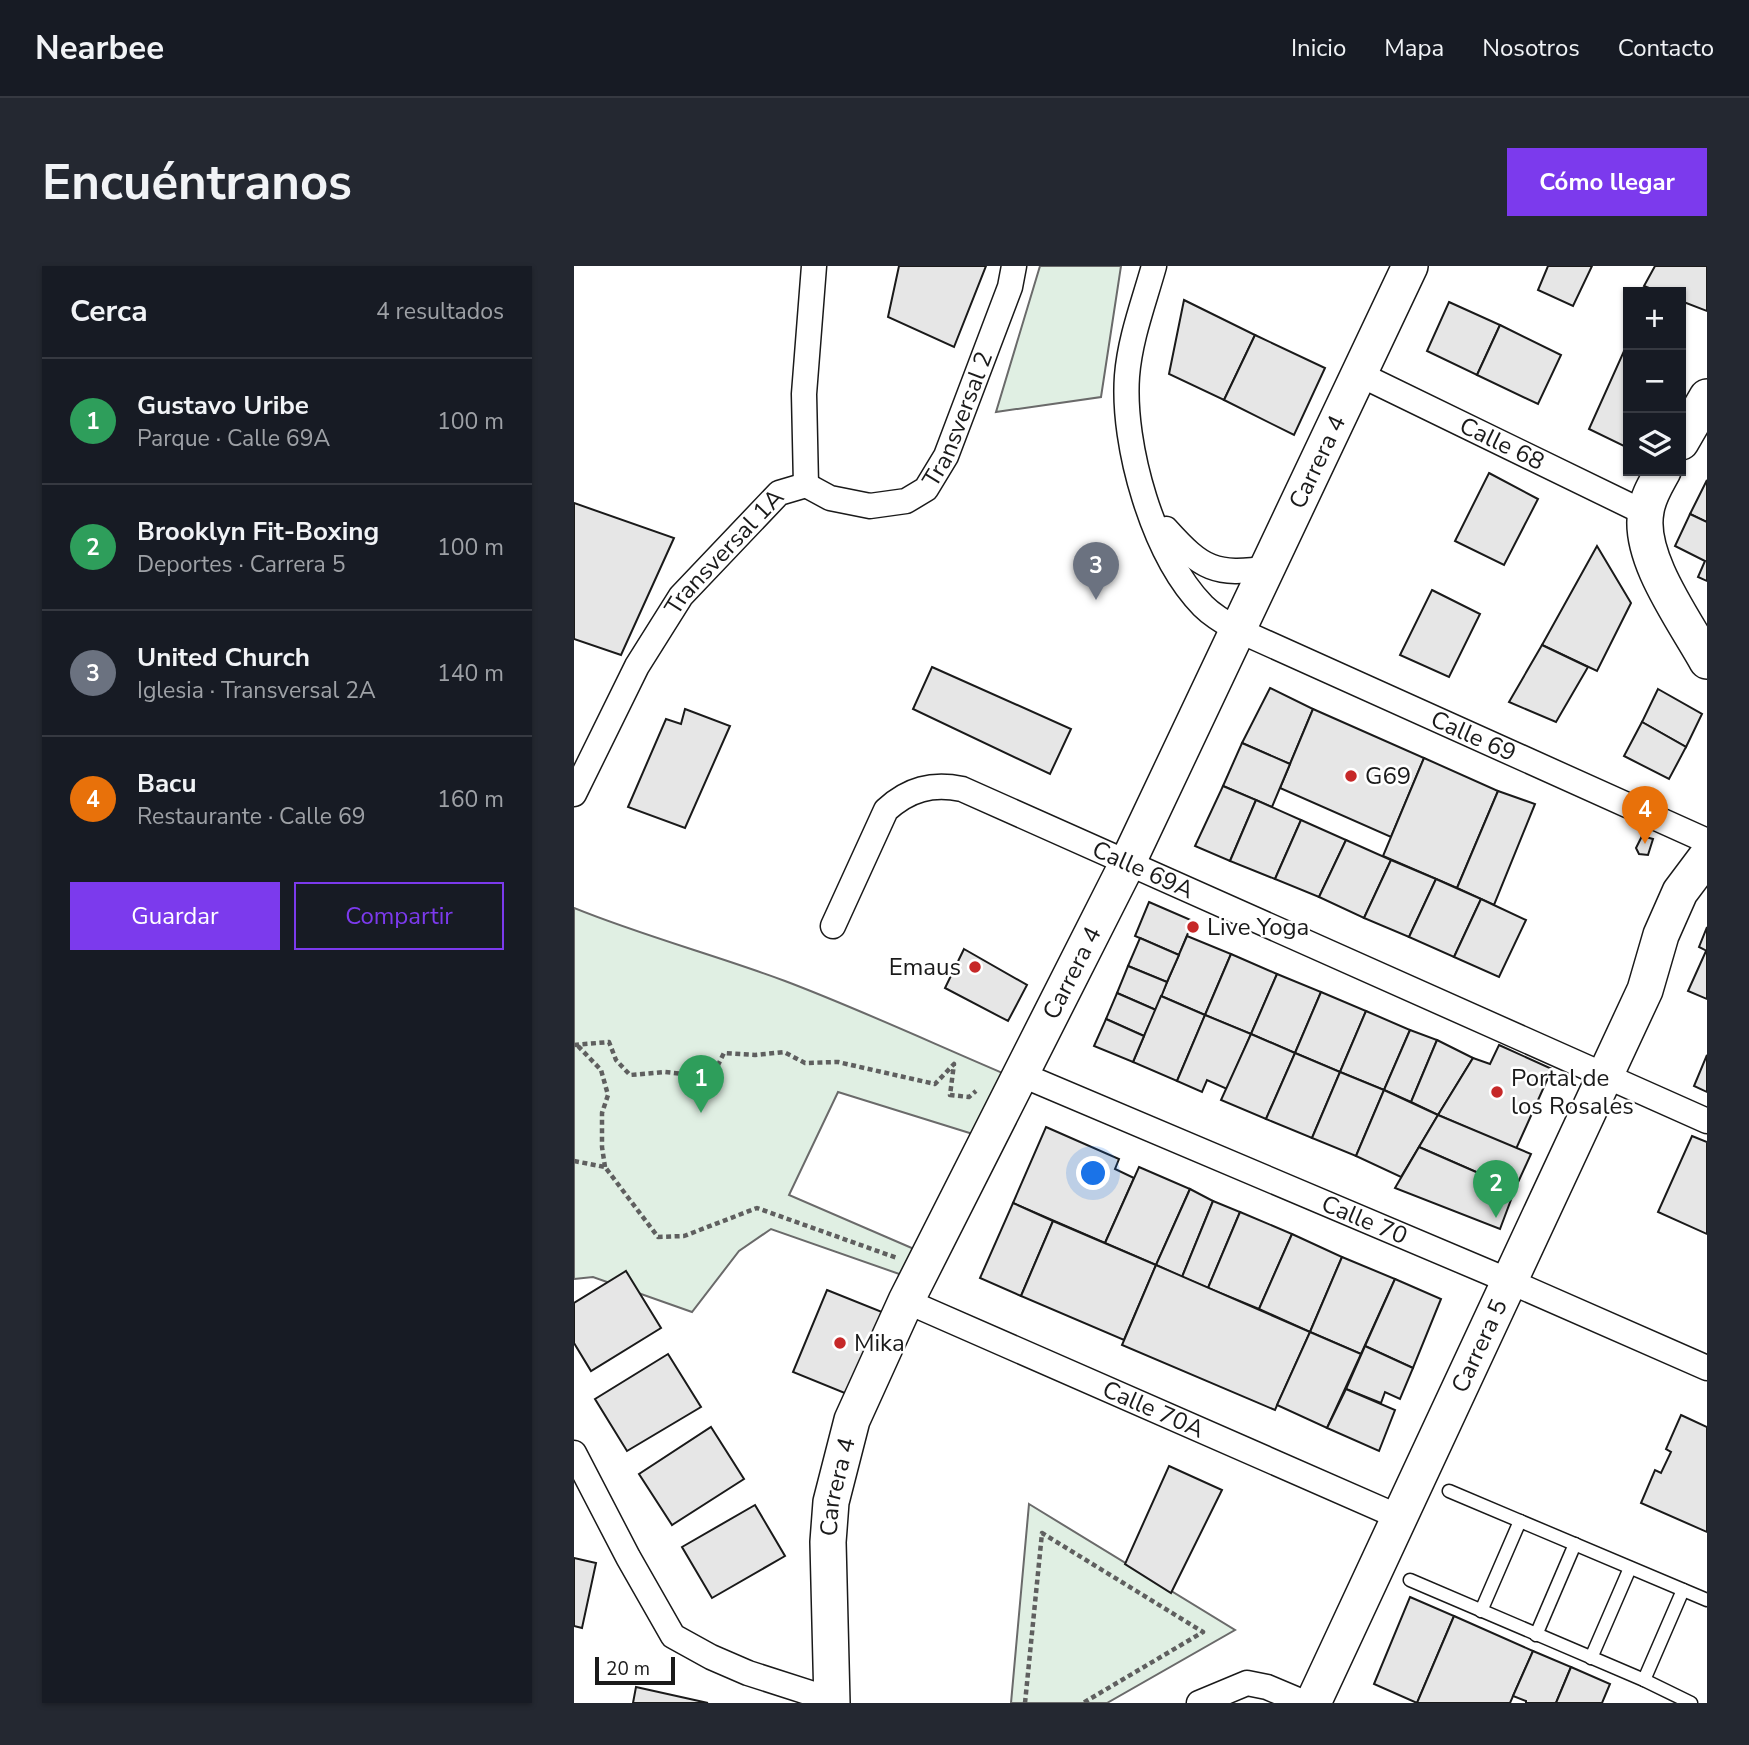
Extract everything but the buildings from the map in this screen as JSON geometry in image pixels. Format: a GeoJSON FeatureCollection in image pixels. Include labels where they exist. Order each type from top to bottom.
{"type":"FeatureCollection","features":[{"type":"Feature","properties":{"kind":"street","name":"Transversal 1A"},"geometry":{"type":"LineString","coordinates":[[574,794],[636,666],[681,596],[779,493],[806,485],[804,394],[814,266]]}},
{"type":"Feature","properties":{"kind":"street","name":"Transversal 2"},"geometry":{"type":"LineString","coordinates":[[806,485],[830,498],[870,506],[906,501],[926,489],[946,456],[1010,286],[1014,266]]}},
{"type":"Feature","properties":{"kind":"street","name":"Calle 69"},"geometry":{"type":"LineString","coordinates":[[1154,266],[1132,342],[1127,397],[1131,448],[1149,510],[1170,557],[1203,607],[1238,630],[1707,841]]}},
{"type":"Feature","properties":{"kind":"street","name":"Carrera 4"},"geometry":{"type":"LineString","coordinates":[[832,1701],[827,1592],[831,1502],[852,1420],[906,1301],[1127,864],[1410,266]]}},
{"type":"Feature","properties":{"kind":"street","name":"Calle 68"},"geometry":{"type":"LineString","coordinates":[[1359,374],[1645,513]]}},
{"type":"Feature","properties":{"kind":"street"},"geometry":{"type":"LineString","coordinates":[[1686,433],[1707,397]]}},
{"type":"Feature","properties":{"kind":"street"},"geometry":{"type":"LineString","coordinates":[[1660,476],[1650,493],[1645,513],[1646,540],[1659,576],[1707,661]]}},
{"type":"Feature","properties":{"kind":"street"},"geometry":{"type":"LineString","coordinates":[[1149,510],[1186,552],[1203,564],[1221,571],[1244,572],[1269,568]]}},
{"type":"Feature","properties":{"kind":"street","name":"Calle 69A"},"geometry":{"type":"LineString","coordinates":[[833,926],[887,810],[898,799],[930,786],[961,789],[1707,1121]]}},
{"type":"Feature","properties":{"kind":"street","name":"Carrera 5"},"geometry":{"type":"LineString","coordinates":[[1313,1703],[1645,989],[1661,934],[1680,892],[1707,856]]}},
{"type":"Feature","properties":{"kind":"street","name":"Carrera 5"},"geometry":{"type":"LineString","coordinates":[[1645,989],[1679,946],[1700,899],[1707,874]]}},
{"type":"Feature","properties":{"kind":"street","name":"Calle 70"},"geometry":{"type":"LineString","coordinates":[[1020,1074],[1510,1281],[1707,1368]]}},
{"type":"Feature","properties":{"kind":"street","name":"Calle 70A"},"geometry":{"type":"LineString","coordinates":[[906,1301],[1399,1517]]}},
{"type":"Feature","properties":{"kind":"street"},"geometry":{"type":"LineString","coordinates":[[574,1453],[633,1567],[673,1636],[748,1673],[832,1701]]}},
{"type":"Feature","properties":{"kind":"street"},"geometry":{"type":"LineString","coordinates":[[1199,1703],[1247,1683],[1267,1687],[1305,1703]]}},
{"type":"Feature","properties":{"kind":"lane"},"geometry":{"type":"LineString","coordinates":[[1449,1491],[1707,1600]]}},
{"type":"Feature","properties":{"kind":"lane"},"geometry":{"type":"LineString","coordinates":[[1481,1611],[1520,1521]]}},
{"type":"Feature","properties":{"kind":"lane"},"geometry":{"type":"LineString","coordinates":[[1536,1635],[1575,1544]]}},
{"type":"Feature","properties":{"kind":"lane"},"geometry":{"type":"LineString","coordinates":[[1591,1658],[1630,1568]]}},
{"type":"Feature","properties":{"kind":"lane"},"geometry":{"type":"LineString","coordinates":[[1410,1580],[1644,1680],[1690,1703]]}},
{"type":"Feature","properties":{"kind":"lane"},"geometry":{"type":"LineString","coordinates":[[1644,1680],[1683,1590]]}},
{"type":"Feature","properties":{"kind":"path"},"geometry":{"type":"LineString","coordinates":[[576,1045],[609,1042],[616,1060],[630,1075],[665,1072],[712,1077],[724,1053],[755,1055],[785,1052],[805,1063],[838,1062],[934,1084],[954,1064],[950,1096],[969,1097],[979,1088]]}},
{"type":"Feature","properties":{"kind":"path"},"geometry":{"type":"LineString","coordinates":[[576,1045],[601,1070],[607,1095],[602,1113],[602,1147],[606,1167],[658,1237],[684,1236],[757,1208],[900,1259]]}},
{"type":"Feature","properties":{"kind":"path"},"geometry":{"type":"LineString","coordinates":[[574,1161],[606,1167]]}},
{"type":"Feature","properties":{"kind":"path"},"geometry":{"type":"LineString","coordinates":[[1025,1703],[1042,1534],[1203,1632],[1083,1703]]}},
{"type":"Feature","properties":{"kind":"green space"},"geometry":{"type":"Polygon","coordinates":[[[1040,266],[1121,266],[1101,397],[996,412],[1040,266]]]}},
{"type":"Feature","properties":{"kind":"green space"},"geometry":{"type":"Polygon","coordinates":[[[574,908],[785,981],[1005,1074],[976,1135],[838,1092],[789,1195],[921,1252],[905,1276],[771,1229],[739,1251],[692,1312],[593,1277],[574,1279],[574,908]]]}},
{"type":"Feature","properties":{"kind":"green space"},"geometry":{"type":"Polygon","coordinates":[[[1029,1504],[1235,1630],[1107,1703],[1011,1703],[1029,1504]]]}},
{"type":"Feature","properties":{"kind":"place","name":"United Church"},"geometry":{"type":"Point","coordinates":[1096,600]}},
{"type":"Feature","properties":{"kind":"place","name":"G69"},"geometry":{"type":"Point","coordinates":[1351,776]}},
{"type":"Feature","properties":{"kind":"place","name":"Bacu"},"geometry":{"type":"Point","coordinates":[1645,844]}},
{"type":"Feature","properties":{"kind":"place","name":"Live Yoga"},"geometry":{"type":"Point","coordinates":[1193,927]}},
{"type":"Feature","properties":{"kind":"place","name":"Emaus"},"geometry":{"type":"Point","coordinates":[975,967]}},
{"type":"Feature","properties":{"kind":"place","name":"Portal de los Rosales"},"geometry":{"type":"Point","coordinates":[1497,1092]}},
{"type":"Feature","properties":{"kind":"place","name":"Gustavo Uribe"},"geometry":{"type":"Point","coordinates":[701,1113]}},
{"type":"Feature","properties":{"kind":"place","name":"Brooklyn Fit-Boxing"},"geometry":{"type":"Point","coordinates":[1496,1218]}},
{"type":"Feature","properties":{"kind":"place","name":"Mika"},"geometry":{"type":"Point","coordinates":[840,1343]}}]}
